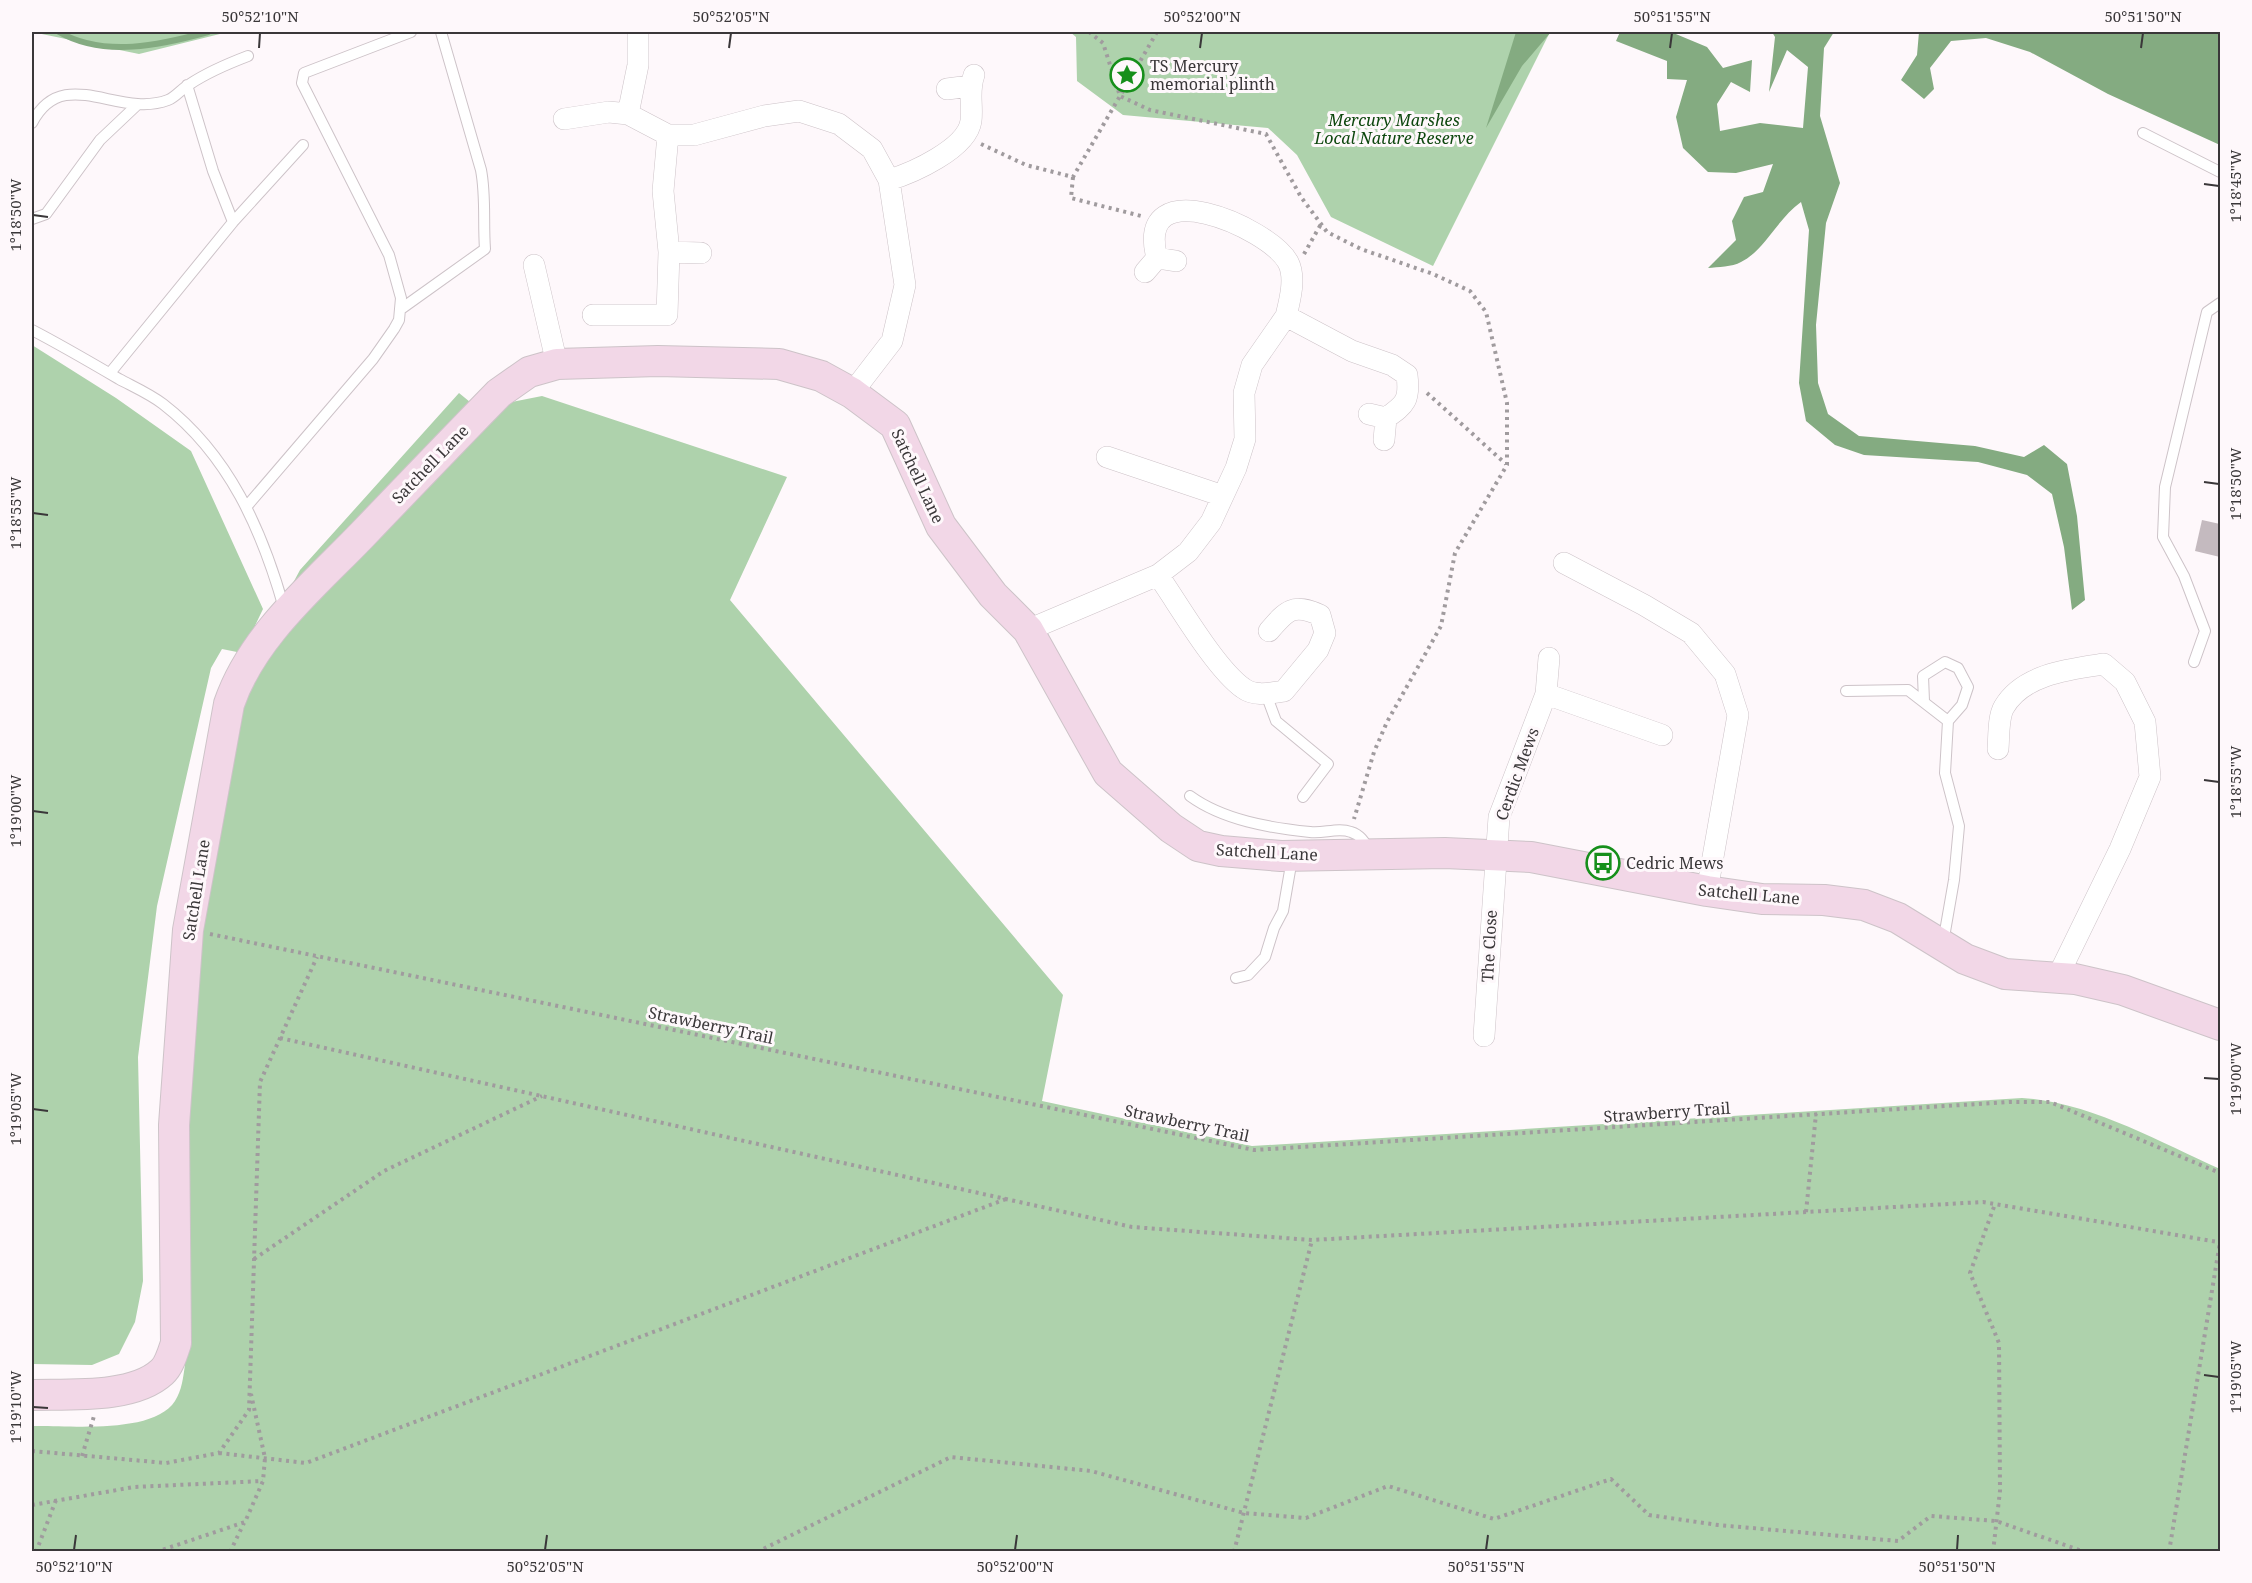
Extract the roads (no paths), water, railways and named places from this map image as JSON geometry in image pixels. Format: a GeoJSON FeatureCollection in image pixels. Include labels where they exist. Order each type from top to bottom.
{"type":"FeatureCollection","features":[{"type":"Feature","properties":{"kind":"street"},"geometry":{"type":"LineString","coordinates":[[628,114],[638,65],[638,32]]}},
{"type":"Feature","properties":{"kind":"street"},"geometry":{"type":"LineString","coordinates":[[889,180],[912,173],[948,150],[965,135],[971,123],[972,80],[947,89]]}},
{"type":"Feature","properties":{"kind":"street"},"geometry":{"type":"LineString","coordinates":[[564,119],[609,112],[628,114],[668,135],[694,135],[764,117],[799,111],[839,124],[873,149],[889,180],[904,285],[892,341],[852,393]]}},
{"type":"Feature","properties":{"kind":"street"},"geometry":{"type":"LineString","coordinates":[[593,315],[668,315],[669,252],[663,191],[668,135]]}},
{"type":"Feature","properties":{"kind":"street"},"geometry":{"type":"LineString","coordinates":[[1028,630],[1158,575],[1188,552],[1211,522],[1236,468],[1245,439],[1244,393],[1252,365],[1286,316],[1292,292],[1289,263],[1270,242],[1246,229],[1191,211],[1174,211],[1159,221],[1154,237],[1159,264]]}},
{"type":"Feature","properties":{"kind":"street"},"geometry":{"type":"LineString","coordinates":[[669,252],[701,253]]}},
{"type":"Feature","properties":{"kind":"street"},"geometry":{"type":"LineString","coordinates":[[534,265],[557,364]]}},
{"type":"Feature","properties":{"kind":"street"},"geometry":{"type":"LineString","coordinates":[[1286,316],[1352,351],[1392,365],[1407,375],[1409,392],[1403,406],[1378,416],[1384,440]]}},
{"type":"Feature","properties":{"kind":"street","name":"Satchell Lane"},"geometry":{"type":"LineString","coordinates":[[32,1395],[100,1394],[141,1385],[164,1372],[176,1343],[174,1125],[188,930],[229,704],[244,669],[286,614],[499,393],[529,372],[557,364],[769,362],[821,376],[852,393],[895,425],[941,526],[993,595],[1028,630],[1108,773],[1171,828],[1198,846],[1208,849],[1292,856],[1372,854],[1531,857],[1707,891],[1762,899],[1824,900],[1864,905],[1892,915],[1965,959],[2005,974],[2056,978],[2123,990],[2220,1025]]}},
{"type":"Feature","properties":{"kind":"street"},"geometry":{"type":"LineString","coordinates":[[1107,457],[1223,496]]}},
{"type":"Feature","properties":{"kind":"street"},"geometry":{"type":"LineString","coordinates":[[1564,563],[1644,605],[1691,633],[1725,674],[1738,715],[1707,891]]}},
{"type":"Feature","properties":{"kind":"street"},"geometry":{"type":"LineString","coordinates":[[1158,575],[1214,657],[1243,688],[1260,694],[1284,691],[1318,650],[1325,633],[1320,615],[1303,607],[1285,612],[1269,631]]}},
{"type":"Feature","properties":{"kind":"street","name":"Cerdic Mews"},"geometry":{"type":"LineString","coordinates":[[1494,855],[1499,817],[1546,694],[1549,658]]}},
{"type":"Feature","properties":{"kind":"street"},"geometry":{"type":"LineString","coordinates":[[1998,749],[2002,708],[2021,688],[2058,672],[2104,663],[2125,682],[2145,722],[2150,777],[2120,849],[2056,978]]}},
{"type":"Feature","properties":{"kind":"street"},"geometry":{"type":"LineString","coordinates":[[1546,694],[1662,735]]}},
{"type":"Feature","properties":{"kind":"street","name":"The Close"},"geometry":{"type":"LineString","coordinates":[[1484,1036],[1494,855]]}},
{"type":"Feature","properties":{"kind":"lane"},"geometry":{"type":"LineString","coordinates":[[247,506],[373,358],[394,329],[401,309],[399,286],[389,255],[302,83],[304,73],[411,32]]}},
{"type":"Feature","properties":{"kind":"lane"},"geometry":{"type":"LineString","coordinates":[[401,309],[485,249],[485,192],[481,170],[441,32]]}},
{"type":"Feature","properties":{"kind":"lane"},"geometry":{"type":"LineString","coordinates":[[32,123],[45,102],[63,94],[137,105],[170,100],[214,69],[248,56]]}},
{"type":"Feature","properties":{"kind":"lane"},"geometry":{"type":"LineString","coordinates":[[187,86],[213,171],[233,222]]}},
{"type":"Feature","properties":{"kind":"lane"},"geometry":{"type":"LineString","coordinates":[[32,219],[46,214],[100,140],[137,105]]}},
{"type":"Feature","properties":{"kind":"lane"},"geometry":{"type":"LineString","coordinates":[[2143,133],[2220,172]]}},
{"type":"Feature","properties":{"kind":"lane"},"geometry":{"type":"LineString","coordinates":[[110,374],[233,222],[303,145]]}},
{"type":"Feature","properties":{"kind":"lane"},"geometry":{"type":"LineString","coordinates":[[2194,662],[2205,631],[2184,576],[2163,537],[2165,487],[2207,312],[2220,303]]}},
{"type":"Feature","properties":{"kind":"lane"},"geometry":{"type":"LineString","coordinates":[[32,330],[160,402],[185,422],[216,457],[247,506],[270,557],[286,614]]}},
{"type":"Feature","properties":{"kind":"lane"},"geometry":{"type":"LineString","coordinates":[[1924,701],[1923,676],[1945,662],[1958,668],[1968,687],[1962,705],[1948,721],[1945,773],[1959,826],[1954,880],[1943,946]]}},
{"type":"Feature","properties":{"kind":"lane"},"geometry":{"type":"LineString","coordinates":[[1846,691],[1908,690],[1948,721]]}},
{"type":"Feature","properties":{"kind":"lane"},"geometry":{"type":"LineString","coordinates":[[1266,694],[1276,721],[1328,764],[1302,797]]}},
{"type":"Feature","properties":{"kind":"lane"},"geometry":{"type":"LineString","coordinates":[[1190,796],[1224,814],[1244,820],[1311,832],[1350,831],[1360,836],[1372,854]]}},
{"type":"Feature","properties":{"kind":"lane"},"geometry":{"type":"LineString","coordinates":[[1236,978],[1248,975],[1265,957],[1274,928],[1283,911],[1292,856]]}},
{"type":"Feature","properties":{"kind":"waterway"},"geometry":{"type":"LineString","coordinates":[[59,32],[76,40],[114,47],[152,45],[208,32]]}},
{"type":"Feature","properties":{"kind":"place","name":"TS Mercury memorial plinth"},"geometry":{"type":"Point","coordinates":[1127,75]}},
{"type":"Feature","properties":{"kind":"place","name":"Cedric Mews"},"geometry":{"type":"Point","coordinates":[1603,863]}},
{"type":"Feature","properties":{"kind":"park label","name":"Mercury Marshes Local Nature Reserve"},"geometry":{"type":"Point","coordinates":[1394,129]}}]}
